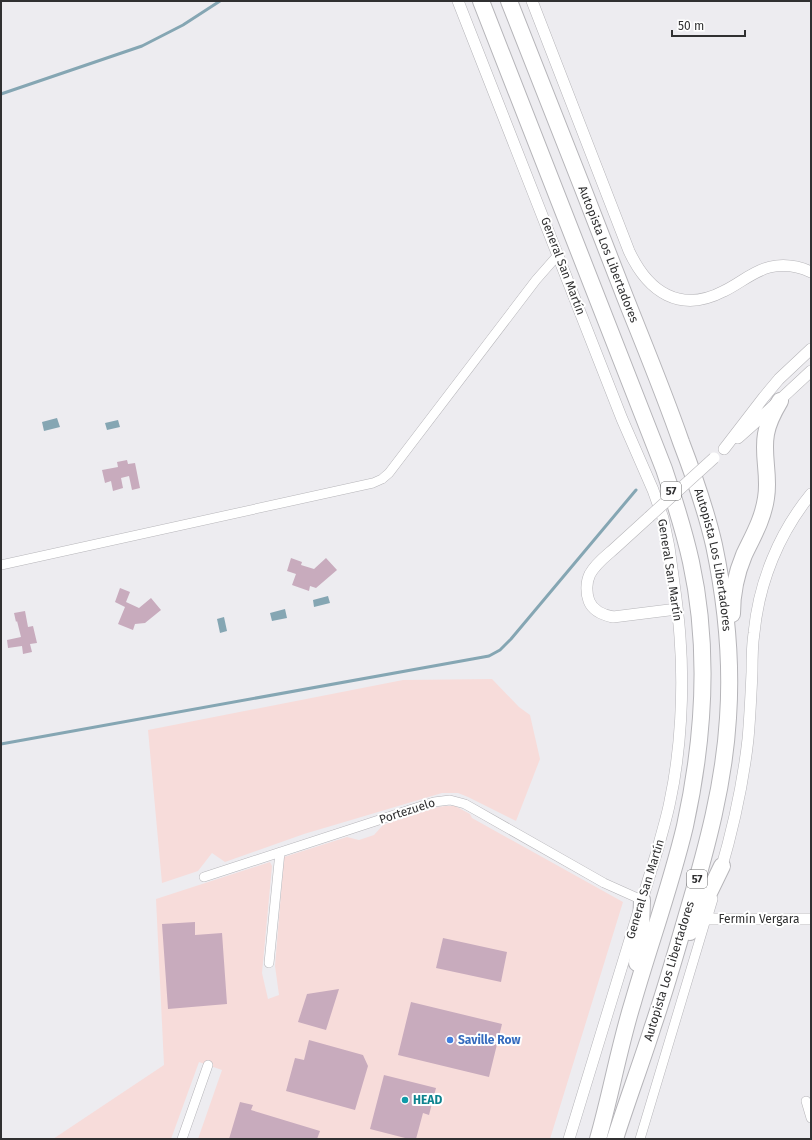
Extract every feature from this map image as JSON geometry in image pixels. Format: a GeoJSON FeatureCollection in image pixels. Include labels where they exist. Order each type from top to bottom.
{"type":"FeatureCollection","features":[{"type":"Feature","properties":{"kind":"highway","name":"Autopista Los Libertadores"},"geometry":{"type":"LineString","coordinates":[[481,1],[664,469],[686,541],[695,585],[700,628],[703,675],[702,715],[696,768],[687,814],[679,850],[632,1004],[598,1139]]}},
{"type":"Feature","properties":{"kind":"highway","name":"Autopista Los Libertadores"},"geometry":{"type":"LineString","coordinates":[[509,1],[664,396],[698,490],[713,542],[720,576],[726,620],[729,668],[727,725],[718,791],[700,870],[645,1049],[615,1139]]}},
{"type":"Feature","properties":{"kind":"highway"},"geometry":{"type":"LineString","coordinates":[[729,668],[732,636],[733,594],[740,566],[758,528],[764,508],[768,477],[765,451],[766,435],[769,422],[780,401]]}},
{"type":"Feature","properties":{"kind":"highway"},"geometry":{"type":"LineString","coordinates":[[669,973],[722,866]]}},
{"type":"Feature","properties":{"kind":"highway"},"geometry":{"type":"LineString","coordinates":[[632,1004],[641,928],[642,900]]}},
{"type":"Feature","properties":{"kind":"street","name":"General San Martín"},"geometry":{"type":"LineString","coordinates":[[458,1],[622,419],[658,504],[668,540],[680,637],[680,718],[676,761],[665,822],[569,1139]]}},
{"type":"Feature","properties":{"kind":"street"},"geometry":{"type":"LineString","coordinates":[[532,1],[629,251],[637,266],[648,281],[658,290],[670,296],[677,299],[692,300],[707,298],[724,292],[756,272],[769,267],[785,265],[811,272]]}},
{"type":"Feature","properties":{"kind":"street"},"geometry":{"type":"LineString","coordinates":[[1,565],[373,484],[382,480],[390,473],[531,286],[558,255]]}},
{"type":"Feature","properties":{"kind":"street"},"geometry":{"type":"LineString","coordinates":[[724,449],[764,397],[811,349]]}},
{"type":"Feature","properties":{"kind":"street"},"geometry":{"type":"LineString","coordinates":[[677,609],[613,617],[604,615],[595,610],[592,606],[588,597],[587,583],[593,570],[601,560],[724,449],[780,401],[811,371]]}},
{"type":"Feature","properties":{"kind":"street"},"geometry":{"type":"LineString","coordinates":[[640,1139],[722,866],[732,827],[743,777],[750,714],[754,634],[759,600],[772,561],[782,538],[797,512],[811,494]]}},
{"type":"Feature","properties":{"kind":"street","name":"Portezuelo"},"geometry":{"type":"LineString","coordinates":[[204,877],[434,802],[450,800],[465,804],[604,882],[642,900]]}},
{"type":"Feature","properties":{"kind":"street"},"geometry":{"type":"LineString","coordinates":[[269,963],[280,852]]}},
{"type":"Feature","properties":{"kind":"street","name":"Fermín Vergara"},"geometry":{"type":"LineString","coordinates":[[706,919],[811,919]]}},
{"type":"Feature","properties":{"kind":"street"},"geometry":{"type":"LineString","coordinates":[[182,1139],[208,1065]]}},
{"type":"Feature","properties":{"kind":"street"},"geometry":{"type":"LineString","coordinates":[[806,1101],[811,1118]]}},
{"type":"Feature","properties":{"kind":"shaded area"},"geometry":{"type":"Polygon","coordinates":[[[492,679],[519,707],[530,715],[540,759],[516,821],[458,793],[442,793],[304,834],[225,862],[212,853],[198,871],[162,883],[148,730],[403,680],[492,679]]]}},
{"type":"Feature","properties":{"kind":"shaded area"},"geometry":{"type":"Polygon","coordinates":[[[455,806],[470,814],[472,818],[623,902],[550,1139],[198,1139],[222,1070],[199,1062],[171,1139],[53,1139],[164,1065],[156,899],[270,862],[272,866],[262,973],[268,999],[279,995],[275,966],[284,857],[347,837],[359,840],[374,835],[383,825],[438,807],[455,806]]]}},
{"type":"Feature","properties":{"kind":"water"},"geometry":{"type":"Polygon","coordinates":[[[57,418],[60,427],[44,431],[42,422],[57,418]]]}},
{"type":"Feature","properties":{"kind":"water"},"geometry":{"type":"Polygon","coordinates":[[[118,420],[120,427],[107,430],[105,423],[118,420]]]}},
{"type":"Feature","properties":{"kind":"water"},"geometry":{"type":"Polygon","coordinates":[[[328,596],[330,603],[314,607],[313,600],[328,596]]]}},
{"type":"Feature","properties":{"kind":"water"},"geometry":{"type":"Polygon","coordinates":[[[285,609],[287,618],[272,621],[270,613],[285,609]]]}},
{"type":"Feature","properties":{"kind":"water"},"geometry":{"type":"Polygon","coordinates":[[[224,617],[227,631],[220,633],[217,619],[224,617]]]}},
{"type":"Feature","properties":{"kind":"building"},"geometry":{"type":"Polygon","coordinates":[[[127,460],[128,464],[135,463],[140,488],[132,490],[129,476],[121,478],[123,488],[113,491],[111,481],[105,483],[102,470],[118,467],[117,462],[127,460]]]}},
{"type":"Feature","properties":{"kind":"building"},"geometry":{"type":"Polygon","coordinates":[[[291,558],[302,562],[301,565],[314,569],[326,558],[337,570],[316,588],[310,586],[309,591],[292,585],[296,574],[287,571],[291,558]]]}},
{"type":"Feature","properties":{"kind":"building"},"geometry":{"type":"Polygon","coordinates":[[[120,588],[130,592],[126,602],[139,608],[151,598],[161,610],[145,623],[135,624],[133,630],[118,624],[125,607],[115,602],[120,588]]]}},
{"type":"Feature","properties":{"kind":"building"},"geometry":{"type":"Polygon","coordinates":[[[25,611],[28,627],[33,626],[37,643],[30,644],[32,652],[23,654],[22,646],[8,648],[7,640],[21,637],[14,613],[25,611]]]}},
{"type":"Feature","properties":{"kind":"building"},"geometry":{"type":"Polygon","coordinates":[[[195,922],[195,935],[222,933],[227,1004],[168,1009],[162,924],[195,922]]]}},
{"type":"Feature","properties":{"kind":"building"},"geometry":{"type":"Polygon","coordinates":[[[443,938],[507,952],[501,982],[436,968],[443,938]]]}},
{"type":"Feature","properties":{"kind":"building"},"geometry":{"type":"Polygon","coordinates":[[[339,989],[326,1030],[298,1022],[307,994],[339,989]]]}},
{"type":"Feature","properties":{"kind":"building","name":"Saville Row"},"geometry":{"type":"Polygon","coordinates":[[[411,1002],[502,1024],[489,1077],[398,1055],[411,1002]]]}},
{"type":"Feature","properties":{"kind":"building"},"geometry":{"type":"Polygon","coordinates":[[[309,1040],[363,1055],[368,1066],[355,1110],[286,1091],[295,1058],[304,1060],[309,1040]]]}},
{"type":"Feature","properties":{"kind":"building","name":"HEAD"},"geometry":{"type":"Polygon","coordinates":[[[384,1075],[436,1088],[429,1115],[423,1113],[416,1139],[409,1139],[370,1129],[384,1075]]]}},
{"type":"Feature","properties":{"kind":"building"},"geometry":{"type":"Polygon","coordinates":[[[240,1102],[253,1105],[251,1110],[320,1131],[317,1139],[229,1139],[240,1102]]]}},
{"type":"Feature","properties":{"kind":"waterway"},"geometry":{"type":"LineString","coordinates":[[1,94],[142,46],[183,25],[220,1]]}},
{"type":"Feature","properties":{"kind":"waterway"},"geometry":{"type":"LineString","coordinates":[[1,744],[489,656],[500,650],[511,639],[636,490]]}},
{"type":"Feature","properties":{"kind":"place","name":"Saville Row"},"geometry":{"type":"Point","coordinates":[450,1040]}},
{"type":"Feature","properties":{"kind":"place","name":"HEAD"},"geometry":{"type":"Point","coordinates":[405,1100]}}]}
